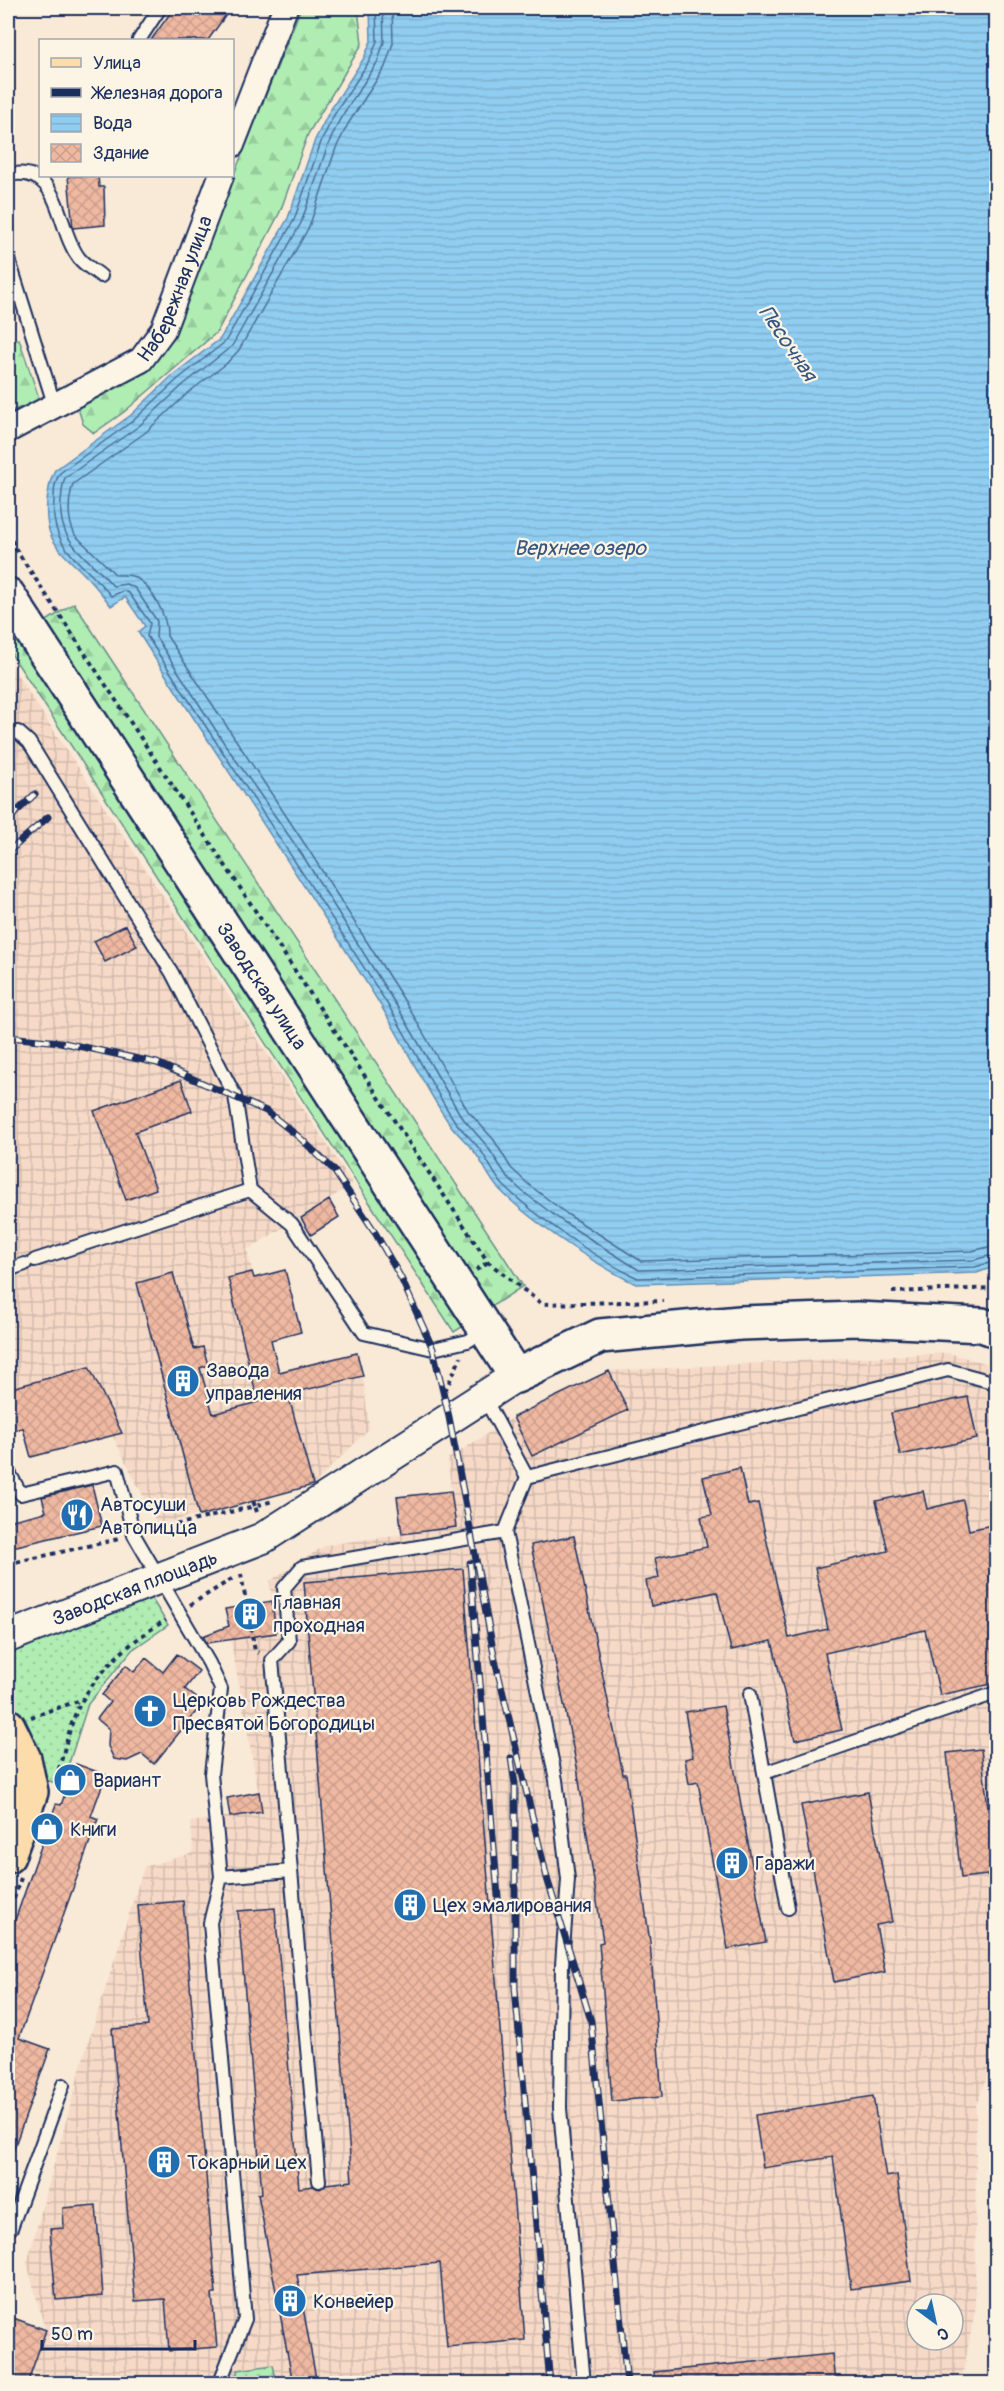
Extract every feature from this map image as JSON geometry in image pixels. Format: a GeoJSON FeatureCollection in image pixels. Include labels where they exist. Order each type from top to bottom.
{"type":"FeatureCollection","features":[{"type":"Feature","properties":{"kind":"main road","name":"Заводская улица"},"geometry":{"type":"LineString","coordinates":[[8,595],[477,1335],[516,1376]]}},
{"type":"Feature","properties":{"kind":"main road"},"geometry":{"type":"LineString","coordinates":[[516,1376],[600,1336],[740,1323],[857,1319],[982,1325],[996,1330]]}},
{"type":"Feature","properties":{"kind":"main road"},"geometry":{"type":"LineString","coordinates":[[8,1856],[47,1784],[24,1759],[18,1722]]}},
{"type":"Feature","properties":{"kind":"street"},"geometry":{"type":"LineString","coordinates":[[234,140],[285,8]]}},
{"type":"Feature","properties":{"kind":"street","name":"Набережная улица"},"geometry":{"type":"LineString","coordinates":[[8,429],[55,407],[141,360],[163,330],[221,177]]}},
{"type":"Feature","properties":{"kind":"street","name":"Заводская площадь"},"geometry":{"type":"LineString","coordinates":[[8,1637],[263,1538],[516,1376]]}},
{"type":"Feature","properties":{"kind":"lane"},"geometry":{"type":"LineString","coordinates":[[140,39],[160,8]]}},
{"type":"Feature","properties":{"kind":"lane"},"geometry":{"type":"LineString","coordinates":[[8,175],[19,172],[38,177],[50,190],[79,258],[101,276]]}},
{"type":"Feature","properties":{"kind":"lane"},"geometry":{"type":"LineString","coordinates":[[8,257],[55,407]]}},
{"type":"Feature","properties":{"kind":"lane"},"geometry":{"type":"LineString","coordinates":[[8,733],[18,732],[29,742],[172,973],[235,1096],[250,1190],[292,1224],[364,1333],[433,1349],[477,1335]]}},
{"type":"Feature","properties":{"kind":"lane"},"geometry":{"type":"LineString","coordinates":[[8,1270],[250,1190]]}},
{"type":"Feature","properties":{"kind":"lane"},"geometry":{"type":"LineString","coordinates":[[527,1477],[948,1370],[996,1383]]}},
{"type":"Feature","properties":{"kind":"lane"},"geometry":{"type":"LineString","coordinates":[[483,1396],[527,1477]]}},
{"type":"Feature","properties":{"kind":"lane"},"geometry":{"type":"LineString","coordinates":[[8,1471],[21,1494],[117,1471],[134,1535],[157,1579],[209,1663],[220,1689],[211,1774],[221,1877],[210,1923],[244,2319],[219,2384]]}},
{"type":"Feature","properties":{"kind":"lane"},"geometry":{"type":"LineString","coordinates":[[527,1477],[505,1532],[556,1780],[568,1879],[562,1965],[560,2108],[584,2384]]}},
{"type":"Feature","properties":{"kind":"lane"},"geometry":{"type":"LineString","coordinates":[[319,2181],[272,1660],[289,1641],[284,1588],[302,1567],[505,1532]]}},
{"type":"Feature","properties":{"kind":"lane"},"geometry":{"type":"LineString","coordinates":[[764,1773],[996,1693]]}},
{"type":"Feature","properties":{"kind":"lane"},"geometry":{"type":"LineString","coordinates":[[750,1694],[788,1908]]}},
{"type":"Feature","properties":{"kind":"lane"},"geometry":{"type":"LineString","coordinates":[[221,1877],[291,1871]]}},
{"type":"Feature","properties":{"kind":"lane"},"geometry":{"type":"LineString","coordinates":[[8,2227],[11,2228],[63,2085]]}},
{"type":"Feature","properties":{"kind":"path"},"geometry":{"type":"LineString","coordinates":[[8,532],[15,548],[488,1262],[542,1304],[669,1301]]}},
{"type":"Feature","properties":{"kind":"path"},"geometry":{"type":"LineString","coordinates":[[891,1292],[996,1288]]}},
{"type":"Feature","properties":{"kind":"path"},"geometry":{"type":"LineString","coordinates":[[444,1394],[477,1335]]}},
{"type":"Feature","properties":{"kind":"path"},"geometry":{"type":"LineString","coordinates":[[8,1564],[134,1535],[254,1503],[276,1500]]}},
{"type":"Feature","properties":{"kind":"path"},"geometry":{"type":"LineString","coordinates":[[254,1503],[263,1538]]}},
{"type":"Feature","properties":{"kind":"path"},"geometry":{"type":"LineString","coordinates":[[47,1784],[82,1700],[119,1653],[142,1634],[250,1568]]}},
{"type":"Feature","properties":{"kind":"path"},"geometry":{"type":"LineString","coordinates":[[241,1574],[255,1651],[272,1660]]}},
{"type":"Feature","properties":{"kind":"path"},"geometry":{"type":"LineString","coordinates":[[18,1722],[82,1700]]}},
{"type":"Feature","properties":{"kind":"path"},"geometry":{"type":"LineString","coordinates":[[47,1784],[70,1780]]}},
{"type":"Feature","properties":{"kind":"shaded area"},"geometry":{"type":"Polygon","coordinates":[[[8,661],[353,1184],[247,1250],[254,1278],[285,1270],[301,1332],[271,1340],[279,1372],[357,1353],[363,1376],[369,1429],[313,1485],[168,1522],[159,1527],[79,1370],[8,1389],[8,661]]]}},
{"type":"Feature","properties":{"kind":"shaded area"},"geometry":{"type":"Polygon","coordinates":[[[948,1353],[996,1366],[996,2054],[976,2105],[975,2311],[961,2383],[8,2384],[8,2316],[45,2329],[27,2263],[83,2059],[144,1867],[193,1853],[191,1822],[262,1811],[225,1609],[272,1601],[270,1581],[326,1545],[455,1527],[448,1459],[513,1417],[609,1371],[948,1353]]]}},
{"type":"Feature","properties":{"kind":"green space"},"geometry":{"type":"Polygon","coordinates":[[[301,8],[358,8],[362,44],[308,134],[280,212],[217,332],[124,412],[94,433],[83,424],[78,408],[147,364],[170,333],[301,8]]]}},
{"type":"Feature","properties":{"kind":"green space"},"geometry":{"type":"Polygon","coordinates":[[[19,339],[40,401],[8,412],[8,342],[19,339]]]}},
{"type":"Feature","properties":{"kind":"green space"},"geometry":{"type":"Polygon","coordinates":[[[74,603],[523,1286],[491,1307],[42,624],[74,603]]]}},
{"type":"Feature","properties":{"kind":"green space"},"geometry":{"type":"Polygon","coordinates":[[[8,607],[473,1320],[454,1332],[8,649],[8,607]]]}},
{"type":"Feature","properties":{"kind":"green space"},"geometry":{"type":"Polygon","coordinates":[[[150,1596],[168,1625],[132,1650],[88,1704],[62,1785],[46,1780],[36,1750],[8,1698],[9,1651],[150,1596]]]}},
{"type":"Feature","properties":{"kind":"green space"},"geometry":{"type":"Polygon","coordinates":[[[273,2365],[277,2383],[233,2383],[238,2370],[273,2365]]]}},
{"type":"Feature","properties":{"kind":"water","name":"Верхнее озеро"},"geometry":{"type":"Polygon","coordinates":[[[370,8],[996,8],[996,1266],[977,1273],[636,1284],[583,1254],[528,1215],[498,1188],[476,1154],[449,1123],[430,1094],[378,1001],[138,632],[145,626],[125,597],[111,606],[58,548],[50,533],[47,501],[51,477],[55,470],[131,415],[174,374],[220,339],[288,218],[315,140],[329,112],[364,58],[371,41],[370,8]]]}},
{"type":"Feature","properties":{"kind":"water"},"geometry":{"type":"Polygon","coordinates":[[[996,2097],[996,2266],[991,2202],[990,2139],[996,2097]]]}},
{"type":"Feature","properties":{"kind":"building"},"geometry":{"type":"Polygon","coordinates":[[[174,8],[231,8],[209,39],[152,39],[174,8]]]}},
{"type":"Feature","properties":{"kind":"building"},"geometry":{"type":"Polygon","coordinates":[[[68,177],[98,177],[99,187],[104,187],[105,225],[73,228],[68,177]]]}},
{"type":"Feature","properties":{"kind":"building"},"geometry":{"type":"Polygon","coordinates":[[[126,925],[137,946],[105,962],[94,941],[126,925]]]}},
{"type":"Feature","properties":{"kind":"building"},"geometry":{"type":"Polygon","coordinates":[[[181,1080],[192,1111],[135,1132],[156,1189],[126,1200],[94,1111],[181,1080]]]}},
{"type":"Feature","properties":{"kind":"building"},"geometry":{"type":"Polygon","coordinates":[[[329,1200],[339,1217],[311,1235],[301,1218],[329,1200]]]}},
{"type":"Feature","properties":{"kind":"building","name":"Завода управления"},"geometry":{"type":"Polygon","coordinates":[[[285,1270],[301,1332],[271,1340],[279,1372],[357,1353],[363,1376],[288,1394],[313,1485],[199,1516],[137,1283],[173,1273],[194,1349],[203,1347],[208,1365],[200,1368],[213,1414],[258,1402],[228,1278],[252,1272],[254,1278],[285,1270]]]}},
{"type":"Feature","properties":{"kind":"building"},"geometry":{"type":"Polygon","coordinates":[[[89,1367],[122,1433],[31,1457],[23,1428],[8,1432],[8,1389],[89,1367]]]}},
{"type":"Feature","properties":{"kind":"building"},"geometry":{"type":"Polygon","coordinates":[[[609,1371],[628,1410],[532,1456],[513,1417],[609,1371]]]}},
{"type":"Feature","properties":{"kind":"building"},"geometry":{"type":"Polygon","coordinates":[[[968,1397],[977,1439],[900,1455],[891,1413],[968,1397]]]}},
{"type":"Feature","properties":{"kind":"building"},"geometry":{"type":"Polygon","coordinates":[[[740,1468],[748,1505],[758,1503],[789,1638],[828,1629],[815,1568],[888,1551],[876,1501],[923,1491],[927,1509],[963,1500],[969,1530],[996,1524],[996,1683],[940,1695],[925,1630],[825,1653],[842,1730],[795,1740],[772,1641],[731,1650],[717,1592],[651,1606],[646,1581],[659,1578],[655,1558],[707,1547],[701,1517],[712,1515],[703,1477],[740,1468]]]}},
{"type":"Feature","properties":{"kind":"building"},"geometry":{"type":"Polygon","coordinates":[[[92,1485],[102,1526],[8,1548],[8,1521],[46,1512],[42,1497],[92,1485]]]}},
{"type":"Feature","properties":{"kind":"building"},"geometry":{"type":"Polygon","coordinates":[[[451,1491],[456,1527],[402,1534],[397,1497],[451,1491]]]}},
{"type":"Feature","properties":{"kind":"building"},"geometry":{"type":"Polygon","coordinates":[[[574,1536],[623,1774],[626,1774],[650,1942],[662,2097],[612,2101],[599,1943],[603,1942],[577,1767],[531,1545],[574,1536]]]}},
{"type":"Feature","properties":{"kind":"building","name":"Цех эмалирования"},"geometry":{"type":"Polygon","coordinates":[[[463,1569],[525,2340],[447,2347],[440,2263],[297,2275],[317,2384],[293,2384],[258,2194],[262,2193],[238,1911],[275,1908],[299,2188],[313,2186],[320,2189],[326,2184],[352,2181],[304,1582],[463,1569]]]}},
{"type":"Feature","properties":{"kind":"building"},"geometry":{"type":"Polygon","coordinates":[[[272,1601],[276,1633],[207,1643],[203,1636],[229,1626],[225,1609],[272,1601]]]}},
{"type":"Feature","properties":{"kind":"building","name":"Церковь Рождества Пресвятой Богородицы"},"geometry":{"type":"Polygon","coordinates":[[[177,1654],[199,1671],[185,1689],[203,1703],[154,1764],[142,1754],[127,1761],[114,1759],[108,1746],[109,1729],[97,1719],[110,1702],[102,1695],[126,1665],[134,1672],[146,1658],[163,1672],[177,1654]]]}},
{"type":"Feature","properties":{"kind":"building","name":"Гаражи"},"geometry":{"type":"Polygon","coordinates":[[[723,1706],[766,1942],[728,1949],[698,1782],[689,1784],[685,1759],[693,1757],[685,1712],[723,1706]]]}},
{"type":"Feature","properties":{"kind":"building"},"geometry":{"type":"Polygon","coordinates":[[[981,1749],[996,1874],[961,1878],[947,1753],[981,1749]]]}},
{"type":"Feature","properties":{"kind":"building"},"geometry":{"type":"Polygon","coordinates":[[[76,1764],[106,1775],[91,1816],[98,1819],[19,2038],[50,2049],[10,2159],[8,2159],[8,1940],[56,1804],[61,1805],[76,1764]]]}},
{"type":"Feature","properties":{"kind":"building"},"geometry":{"type":"Polygon","coordinates":[[[259,1792],[262,1812],[230,1817],[227,1798],[259,1792]]]}},
{"type":"Feature","properties":{"kind":"building"},"geometry":{"type":"Polygon","coordinates":[[[868,1792],[892,1922],[876,1925],[885,1972],[834,1982],[801,1805],[868,1792]]]}},
{"type":"Feature","properties":{"kind":"building","name":"Токарный цех"},"geometry":{"type":"Polygon","coordinates":[[[183,1901],[216,2294],[212,2294],[217,2347],[169,2351],[165,2299],[135,2301],[112,2029],[148,2026],[138,1905],[183,1901]]]}},
{"type":"Feature","properties":{"kind":"building"},"geometry":{"type":"Polygon","coordinates":[[[873,2096],[886,2177],[897,2175],[911,2281],[851,2289],[833,2157],[763,2168],[755,2115],[873,2096]]]}},
{"type":"Feature","properties":{"kind":"building"},"geometry":{"type":"Polygon","coordinates":[[[96,2205],[103,2296],[56,2300],[50,2229],[64,2228],[63,2208],[96,2205]]]}},
{"type":"Feature","properties":{"kind":"building"},"geometry":{"type":"Polygon","coordinates":[[[8,2316],[46,2330],[27,2384],[8,2384],[8,2316]]]}},
{"type":"Feature","properties":{"kind":"building"},"geometry":{"type":"Polygon","coordinates":[[[832,2354],[835,2384],[655,2384],[654,2372],[832,2354]]]}},
{"type":"Feature","properties":{"kind":"railway"},"geometry":{"type":"LineString","coordinates":[[8,820],[35,794]]}},
{"type":"Feature","properties":{"kind":"railway"},"geometry":{"type":"LineString","coordinates":[[8,852],[48,817]]}},
{"type":"Feature","properties":{"kind":"railway"},"geometry":{"type":"LineString","coordinates":[[8,1037],[60,1042],[157,1063],[266,1111],[299,1137],[333,1169],[373,1229],[401,1278],[433,1349],[449,1417],[495,1660],[547,1878],[591,2021],[627,2384]]}},
{"type":"Feature","properties":{"kind":"railway"},"geometry":{"type":"LineString","coordinates":[[470,1563],[499,1908]]}},
{"type":"Feature","properties":{"kind":"railway"},"geometry":{"type":"LineString","coordinates":[[511,1758],[515,1784],[515,1988],[550,2384]]}},
{"type":"Feature","properties":{"kind":"place","name":"Завода управления"},"geometry":{"type":"Point","coordinates":[183,1381]}},
{"type":"Feature","properties":{"kind":"place","name":"Автосуши Автопицца"},"geometry":{"type":"Point","coordinates":[77,1515]}},
{"type":"Feature","properties":{"kind":"place","name":"Главная проходная"},"geometry":{"type":"Point","coordinates":[250,1614]}},
{"type":"Feature","properties":{"kind":"place","name":"Церковь Рождества Пресвятой Богородицы"},"geometry":{"type":"Point","coordinates":[150,1711]}},
{"type":"Feature","properties":{"kind":"place","name":"Вариант"},"geometry":{"type":"Point","coordinates":[70,1780]}},
{"type":"Feature","properties":{"kind":"place","name":"Книги"},"geometry":{"type":"Point","coordinates":[47,1829]}},
{"type":"Feature","properties":{"kind":"place","name":"Гаражи"},"geometry":{"type":"Point","coordinates":[732,1863]}},
{"type":"Feature","properties":{"kind":"place","name":"Цех эмалирования"},"geometry":{"type":"Point","coordinates":[410,1905]}},
{"type":"Feature","properties":{"kind":"place","name":"Токарный цех"},"geometry":{"type":"Point","coordinates":[164,2162]}},
{"type":"Feature","properties":{"kind":"place","name":"Конвейер"},"geometry":{"type":"Point","coordinates":[290,2301]}},
{"type":"Feature","properties":{"kind":"water label","name":"Песочная"},"geometry":{"type":"Point","coordinates":[788,343]}}]}
